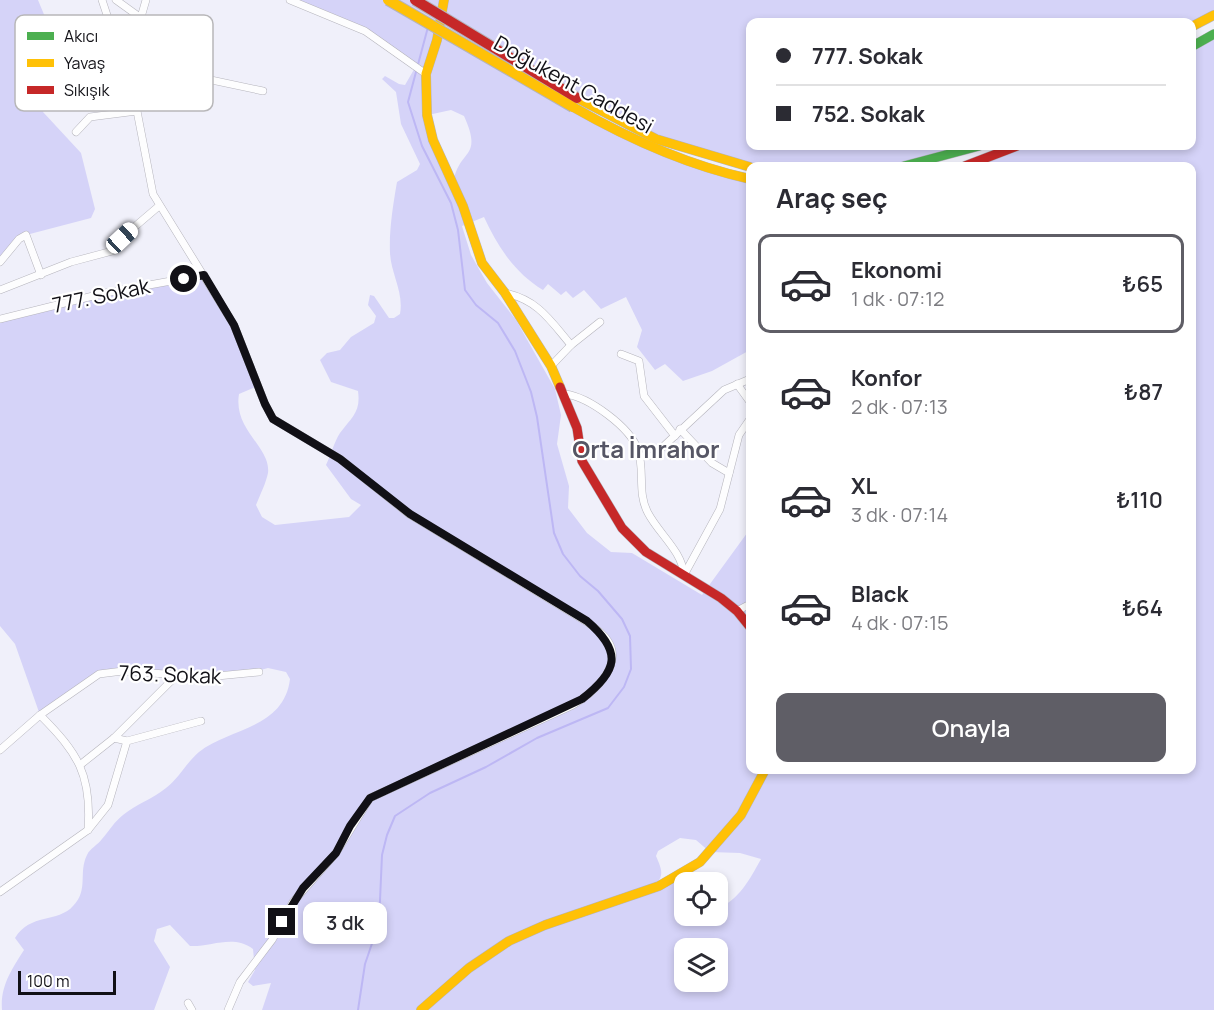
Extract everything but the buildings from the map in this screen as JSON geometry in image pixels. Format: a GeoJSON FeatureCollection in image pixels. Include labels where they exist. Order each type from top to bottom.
{"type":"FeatureCollection","features":[{"type":"Feature","properties":{"kind":"street"},"geometry":{"type":"LineString","coordinates":[[102,0],[107,15]]}},
{"type":"Feature","properties":{"kind":"street"},"geometry":{"type":"LineString","coordinates":[[116,0],[137,15]]}},
{"type":"Feature","properties":{"kind":"street"},"geometry":{"type":"LineString","coordinates":[[142,15],[146,0]]}},
{"type":"Feature","properties":{"kind":"street"},"geometry":{"type":"LineString","coordinates":[[290,0],[365,31],[426,74]]}},
{"type":"Feature","properties":{"kind":"street","name":"Doğukent Caddesi"},"geometry":{"type":"LineString","coordinates":[[388,0],[575,103],[656,139],[746,166]]}},
{"type":"Feature","properties":{"kind":"street","name":"Doğukent Caddesi"},"geometry":{"type":"LineString","coordinates":[[415,0],[651,150],[746,178]]}},
{"type":"Feature","properties":{"kind":"street"},"geometry":{"type":"LineString","coordinates":[[444,0],[437,40],[426,74],[426,107],[433,140],[463,206],[482,263],[505,293],[551,366],[565,394],[577,428],[582,461],[622,528],[646,552],[737,610],[746,622]]}},
{"type":"Feature","properties":{"kind":"street"},"geometry":{"type":"LineString","coordinates":[[1196,24],[1214,15]]}},
{"type":"Feature","properties":{"kind":"street"},"geometry":{"type":"LineString","coordinates":[[1196,44],[1214,34]]}},
{"type":"Feature","properties":{"kind":"street"},"geometry":{"type":"LineString","coordinates":[[213,80],[263,91]]}},
{"type":"Feature","properties":{"kind":"street"},"geometry":{"type":"LineString","coordinates":[[76,132],[90,117],[137,111],[149,180],[159,206],[234,325],[273,419],[340,459],[410,514],[587,621],[609,642],[612,656],[609,669],[600,682],[573,705],[370,798],[350,826],[336,853],[293,902],[272,940],[240,982],[228,1010]]}},
{"type":"Feature","properties":{"kind":"street"},"geometry":{"type":"LineString","coordinates":[[919,162],[964,150]]}},
{"type":"Feature","properties":{"kind":"street"},"geometry":{"type":"LineString","coordinates":[[975,162],[1007,150]]}},
{"type":"Feature","properties":{"kind":"street"},"geometry":{"type":"LineString","coordinates":[[0,290],[71,262],[116,250],[118,241],[159,206]]}},
{"type":"Feature","properties":{"kind":"street"},"geometry":{"type":"LineString","coordinates":[[0,262],[19,239],[26,235],[40,275]]}},
{"type":"Feature","properties":{"kind":"street","name":"777. Sokak"},"geometry":{"type":"LineString","coordinates":[[0,319],[105,292],[204,275]]}},
{"type":"Feature","properties":{"kind":"street"},"geometry":{"type":"LineString","coordinates":[[505,293],[524,297],[537,307],[571,345]]}},
{"type":"Feature","properties":{"kind":"street"},"geometry":{"type":"LineString","coordinates":[[551,366],[571,345],[600,322]]}},
{"type":"Feature","properties":{"kind":"street"},"geometry":{"type":"LineString","coordinates":[[621,354],[639,361],[644,396],[675,436]]}},
{"type":"Feature","properties":{"kind":"street"},"geometry":{"type":"LineString","coordinates":[[639,456],[652,456],[724,390],[746,381]]}},
{"type":"Feature","properties":{"kind":"street"},"geometry":{"type":"LineString","coordinates":[[737,384],[746,396]]}},
{"type":"Feature","properties":{"kind":"street"},"geometry":{"type":"LineString","coordinates":[[565,394],[575,395],[596,404],[631,438],[639,456],[642,499],[648,514],[683,563],[684,575]]}},
{"type":"Feature","properties":{"kind":"street"},"geometry":{"type":"LineString","coordinates":[[684,575],[720,509],[739,435],[746,425]]}},
{"type":"Feature","properties":{"kind":"street"},"geometry":{"type":"LineString","coordinates":[[680,429],[712,463],[729,473]]}},
{"type":"Feature","properties":{"kind":"street"},"geometry":{"type":"LineString","coordinates":[[737,610],[746,606]]}},
{"type":"Feature","properties":{"kind":"street","name":"763. Sokak"},"geometry":{"type":"LineString","coordinates":[[0,750],[40,715],[99,674],[123,671],[176,677],[259,672]]}},
{"type":"Feature","properties":{"kind":"street"},"geometry":{"type":"LineString","coordinates":[[80,765],[114,738],[176,677]]}},
{"type":"Feature","properties":{"kind":"street"},"geometry":{"type":"LineString","coordinates":[[40,715],[59,734],[80,765],[89,789],[88,830]]}},
{"type":"Feature","properties":{"kind":"street"},"geometry":{"type":"LineString","coordinates":[[114,738],[127,741],[201,721]]}},
{"type":"Feature","properties":{"kind":"street"},"geometry":{"type":"LineString","coordinates":[[0,892],[88,830],[108,805],[127,741]]}},
{"type":"Feature","properties":{"kind":"street"},"geometry":{"type":"LineString","coordinates":[[421,1010],[475,963],[500,946],[549,924],[651,889],[690,870],[703,860],[738,818],[763,774]]}},
{"type":"Feature","properties":{"kind":"shaded area"},"geometry":{"type":"Polygon","coordinates":[[[0,0],[38,0],[44,15],[15,15],[15,111],[44,111],[81,153],[95,209],[91,218],[26,235],[0,262],[0,0]]]}},
{"type":"Feature","properties":{"kind":"shaded area"},"geometry":{"type":"Polygon","coordinates":[[[290,0],[1214,0],[1214,15],[1196,20],[1196,18],[746,18],[746,150],[964,150],[919,162],[746,162],[746,166],[692,151],[568,93],[617,133],[746,178],[746,352],[712,371],[683,381],[665,364],[655,370],[637,347],[642,330],[626,297],[601,309],[584,290],[573,298],[566,291],[561,295],[548,284],[543,290],[515,267],[495,239],[484,217],[462,226],[471,255],[487,283],[516,320],[555,389],[561,415],[557,444],[569,486],[568,508],[587,533],[611,552],[632,553],[702,595],[746,534],[746,774],[1196,774],[1196,162],[975,162],[1007,150],[1196,150],[1196,44],[1214,34],[1214,1010],[262,1010],[271,983],[253,986],[248,982],[255,970],[253,949],[238,942],[190,946],[170,925],[157,929],[154,941],[170,967],[154,1010],[2,1010],[5,985],[24,950],[15,938],[28,925],[60,915],[73,906],[81,894],[84,862],[90,850],[123,815],[171,784],[199,752],[266,718],[286,696],[290,679],[286,672],[268,668],[241,675],[99,674],[40,715],[15,644],[0,626],[0,319],[48,306],[203,277],[234,325],[258,386],[239,394],[239,407],[241,418],[264,455],[267,464],[267,477],[256,505],[262,517],[275,525],[349,517],[361,505],[351,499],[326,465],[340,433],[357,409],[358,391],[331,382],[320,360],[327,353],[340,350],[351,337],[374,323],[376,316],[368,305],[370,295],[374,296],[389,318],[400,314],[399,291],[390,253],[393,209],[397,182],[417,170],[420,164],[401,124],[396,92],[382,79],[385,76],[405,85],[416,66],[378,39],[290,0]],[[451,110],[428,115],[453,184],[460,164],[471,147],[464,116],[451,110]]]}},
{"type":"Feature","properties":{"kind":"waterway"},"geometry":{"type":"LineString","coordinates":[[358,1010],[365,964],[379,923],[382,855],[395,816],[430,793],[486,767],[537,738],[608,708],[624,687],[631,669],[630,636],[622,619],[598,591],[580,576],[563,554],[554,533],[537,417],[531,392],[515,351],[498,323],[476,305],[465,290],[458,230],[451,203],[422,146],[408,102],[428,27]]}},
{"type":"Feature","properties":{"kind":"traffic: fast"},"geometry":{"type":"LineString","coordinates":[[1196,44],[1214,34]]}},
{"type":"Feature","properties":{"kind":"traffic: fast"},"geometry":{"type":"LineString","coordinates":[[919,162],[964,150]]}},
{"type":"Feature","properties":{"kind":"traffic: slow"},"geometry":{"type":"LineString","coordinates":[[388,0],[573,107]]}},
{"type":"Feature","properties":{"kind":"traffic: slow"},"geometry":{"type":"LineString","coordinates":[[444,0],[437,40],[426,74],[427,115],[433,140],[463,206],[482,263],[505,293],[551,366],[560,387]]}},
{"type":"Feature","properties":{"kind":"traffic: slow"},"geometry":{"type":"LineString","coordinates":[[1196,24],[1214,15]]}},
{"type":"Feature","properties":{"kind":"traffic: slow"},"geometry":{"type":"LineString","coordinates":[[577,98],[656,139],[746,166]]}},
{"type":"Feature","properties":{"kind":"traffic: slow"},"geometry":{"type":"LineString","coordinates":[[573,107],[658,150],[746,178]]}},
{"type":"Feature","properties":{"kind":"traffic: slow"},"geometry":{"type":"LineString","coordinates":[[421,1010],[469,968],[509,941],[545,925],[659,886],[700,862],[741,815],[763,774]]}},
{"type":"Feature","properties":{"kind":"traffic: jam"},"geometry":{"type":"LineString","coordinates":[[415,0],[577,98]]}},
{"type":"Feature","properties":{"kind":"traffic: jam"},"geometry":{"type":"LineString","coordinates":[[975,162],[1007,150]]}},
{"type":"Feature","properties":{"kind":"traffic: jam"},"geometry":{"type":"LineString","coordinates":[[560,387],[577,428],[582,461],[622,528],[646,552],[721,598],[746,622]]}},
{"type":"Feature","properties":{"kind":"district","name":"Orta İmrahor"},"geometry":{"type":"Point","coordinates":[646,448]}},
{"type":"Feature","properties":{"kind":"route"},"geometry":{"type":"LineString","coordinates":[[184,279],[204,275],[213,288],[234,325],[273,419],[340,459],[410,514],[587,621],[609,642],[611,649],[611,662],[605,676],[592,691],[573,705],[394,785],[366,801],[336,853],[303,888],[282,922]]}}]}
